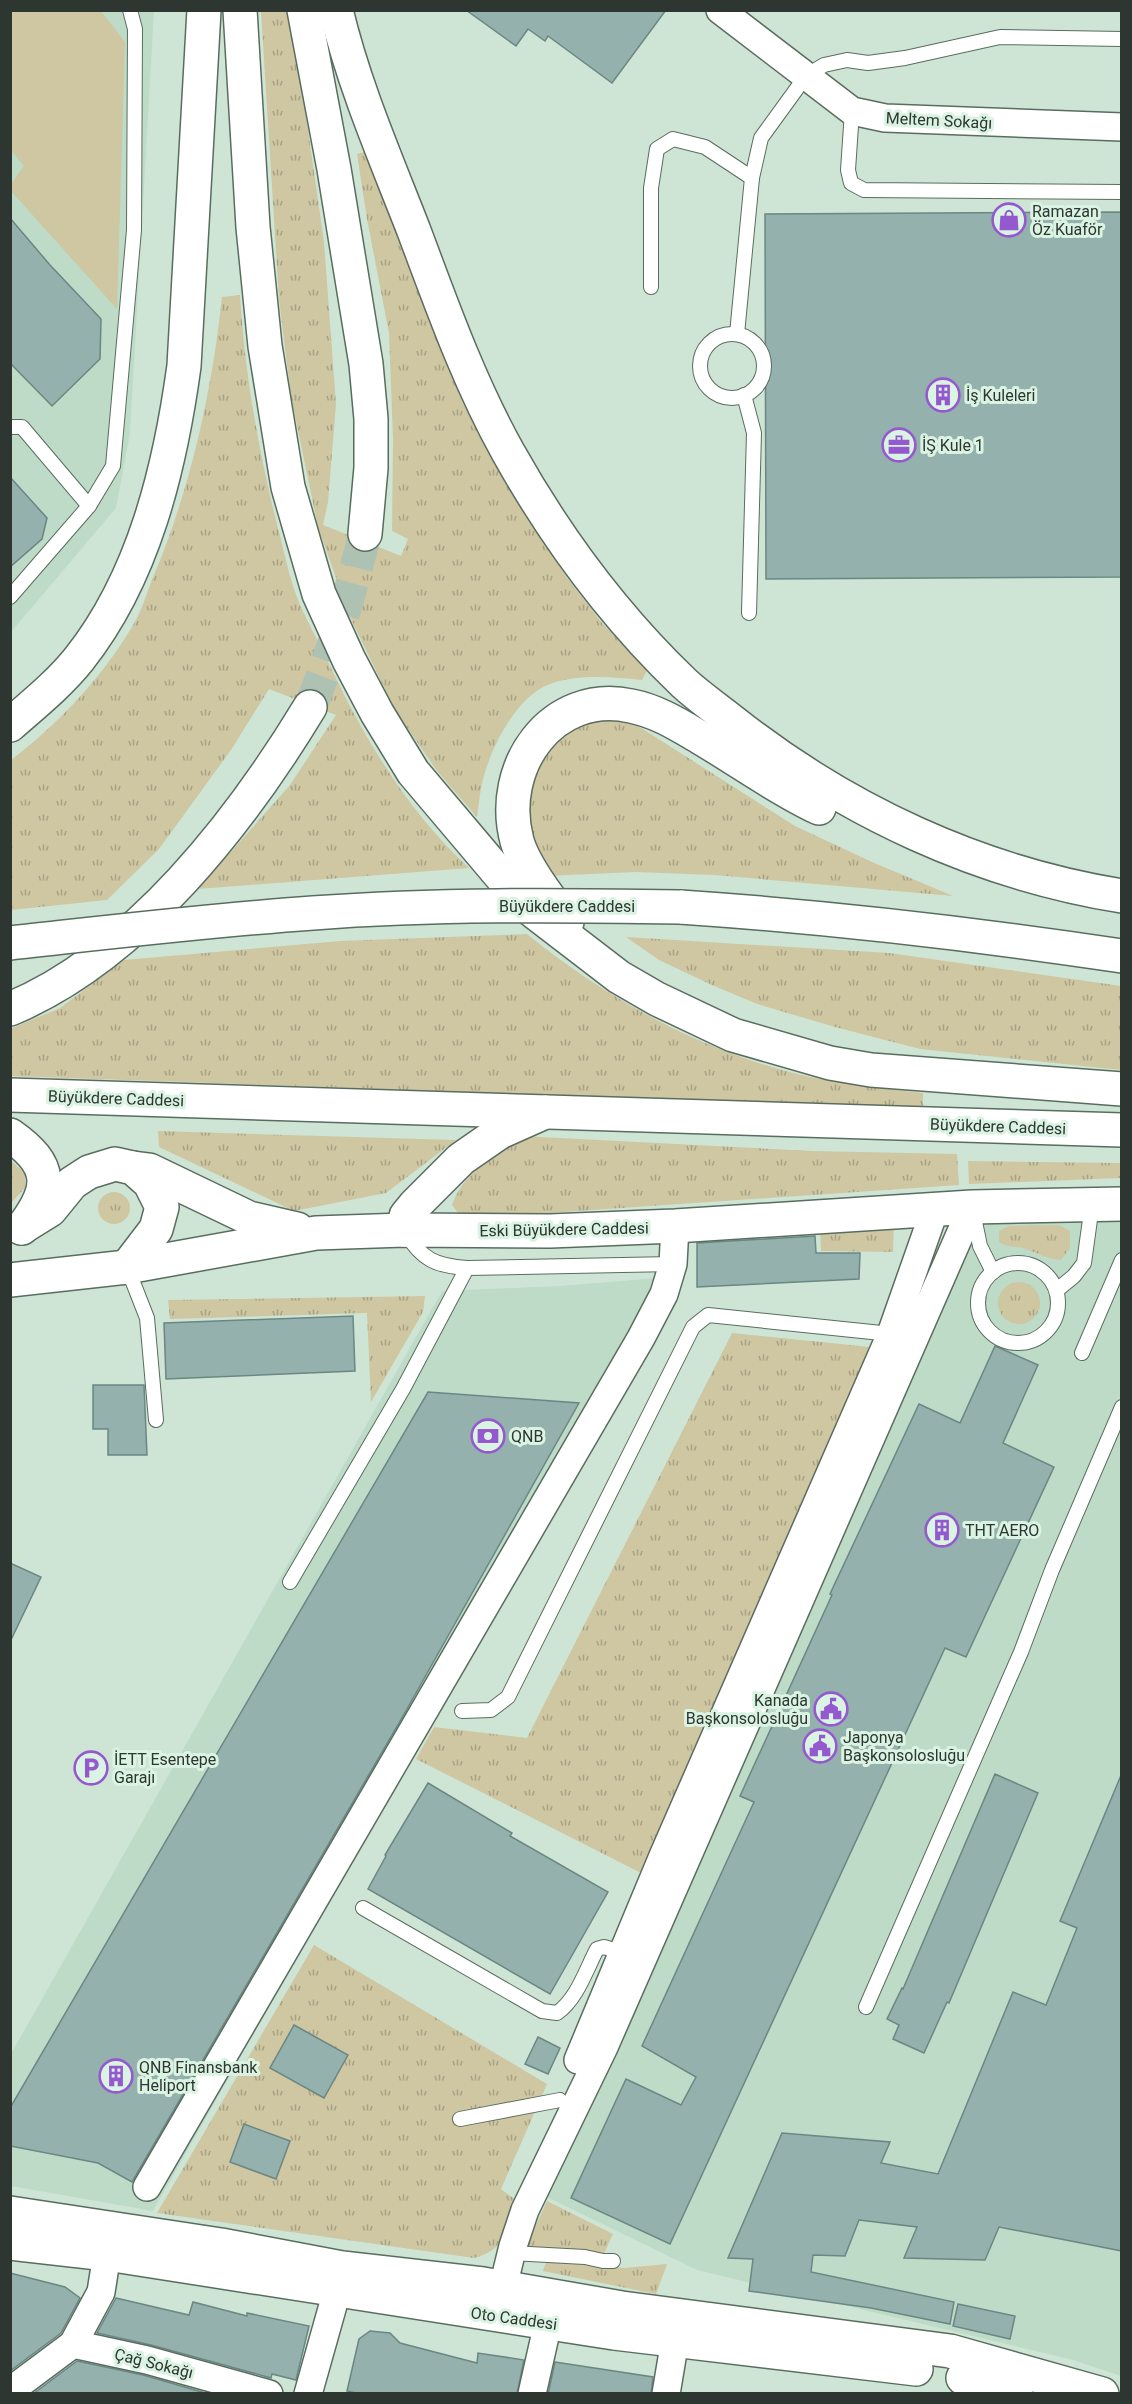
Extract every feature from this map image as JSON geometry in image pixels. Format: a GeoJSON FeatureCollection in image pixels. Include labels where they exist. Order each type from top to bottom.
{"type":"FeatureCollection","features":[{"type":"Feature","properties":{"kind":"main road"},"geometry":{"type":"LineString","coordinates":[[10,725],[79,659],[101,627],[124,584],[145,535],[162,478],[176,423],[184,366],[193,246],[204,10]]}},
{"type":"Feature","properties":{"kind":"main road"},"geometry":{"type":"LineString","coordinates":[[240,10],[253,227],[265,346],[288,487],[319,594],[366,692],[413,772],[533,911],[619,977],[657,999],[725,1032],[780,1050],[830,1063],[871,1070],[1122,1089]]}},
{"type":"Feature","properties":{"kind":"main road"},"geometry":{"type":"LineString","coordinates":[[304,10],[334,169],[366,364],[371,419],[371,468],[365,534]]}},
{"type":"Feature","properties":{"kind":"main road"},"geometry":{"type":"LineString","coordinates":[[336,10],[356,76],[464,362],[508,451],[549,520],[599,589],[640,637],[685,684],[770,751],[860,807],[965,855],[1032,875],[1122,896]]}},
{"type":"Feature","properties":{"kind":"main road"},"geometry":{"type":"LineString","coordinates":[[596,959],[548,898],[531,868],[517,841],[512,801],[517,771],[533,743],[554,720],[580,708],[608,702],[633,706],[664,716],[814,806],[879,837],[915,850],[965,855]]}},
{"type":"Feature","properties":{"kind":"main road"},"geometry":{"type":"LineString","coordinates":[[10,1010],[92,963],[150,912],[212,846],[248,802],[310,707]]}},
{"type":"Feature","properties":{"kind":"main road"},"geometry":{"type":"LineString","coordinates":[[1032,875],[1122,884]]}},
{"type":"Feature","properties":{"kind":"main road","name":"Büyükdere Caddesi"},"geometry":{"type":"LineString","coordinates":[[10,943],[227,921],[367,910],[511,906],[680,907],[790,914],[894,925],[1122,956]]}},
{"type":"Feature","properties":{"kind":"main road","name":"Büyükdere Caddesi"},"geometry":{"type":"LineString","coordinates":[[10,1095],[1122,1130]]}},
{"type":"Feature","properties":{"kind":"main road"},"geometry":{"type":"LineString","coordinates":[[404,1230],[406,1216],[461,1160],[500,1132],[546,1113]]}},
{"type":"Feature","properties":{"kind":"main road"},"geometry":{"type":"LineString","coordinates":[[10,1135],[29,1148],[43,1173],[44,1190],[38,1207],[16,1229]]}},
{"type":"Feature","properties":{"kind":"main road"},"geometry":{"type":"LineString","coordinates":[[16,1229],[50,1210],[72,1183],[89,1172],[115,1164],[149,1170],[249,1218],[316,1233]]}},
{"type":"Feature","properties":{"kind":"main road"},"geometry":{"type":"LineString","coordinates":[[127,1267],[156,1229],[162,1207],[150,1183],[133,1168]]}},
{"type":"Feature","properties":{"kind":"main road","name":"Eski Büyükdere Caddesi"},"geometry":{"type":"LineString","coordinates":[[10,1280],[127,1267],[316,1233],[404,1230],[550,1231],[675,1226],[972,1207],[1107,1204]]}},
{"type":"Feature","properties":{"kind":"main road"},"geometry":{"type":"LineString","coordinates":[[10,2213],[221,2245],[339,2280]]}},
{"type":"Feature","properties":{"kind":"main road","name":"Oto Caddesi"},"geometry":{"type":"LineString","coordinates":[[10,2243],[339,2280],[503,2287],[622,2308],[950,2351],[1102,2394]]}},
{"type":"Feature","properties":{"kind":"main road","name":"Oto Caddesi"},"geometry":{"type":"LineString","coordinates":[[339,2280],[548,2323],[948,2373],[1016,2394]]}},
{"type":"Feature","properties":{"kind":"street","name":"Meltem Sokağı"},"geometry":{"type":"LineString","coordinates":[[720,10],[852,111],[885,118],[1122,127]]}},
{"type":"Feature","properties":{"kind":"street"},"geometry":{"type":"LineString","coordinates":[[503,2287],[525,2210],[604,2047],[972,1207]]}},
{"type":"Feature","properties":{"kind":"street"},"geometry":{"type":"LineString","coordinates":[[521,2188],[891,1334],[935,1209]]}},
{"type":"Feature","properties":{"kind":"street"},"geometry":{"type":"LineString","coordinates":[[147,2187],[641,1338],[664,1294],[673,1264],[675,1226]]}},
{"type":"Feature","properties":{"kind":"street"},"geometry":{"type":"LineString","coordinates":[[10,2391],[74,2344],[101,2292],[106,2254]]}},
{"type":"Feature","properties":{"kind":"street"},"geometry":{"type":"LineString","coordinates":[[308,2394],[339,2280]]}},
{"type":"Feature","properties":{"kind":"street"},"geometry":{"type":"LineString","coordinates":[[532,2394],[548,2323]]}},
{"type":"Feature","properties":{"kind":"street"},"geometry":{"type":"LineString","coordinates":[[666,2394],[675,2340]]}},
{"type":"Feature","properties":{"kind":"street","name":"Çağ Sokağı"},"geometry":{"type":"LineString","coordinates":[[74,2344],[147,2360],[269,2394]]}},
{"type":"Feature","properties":{"kind":"lane"},"geometry":{"type":"LineString","coordinates":[[10,597],[89,506],[113,466],[134,230],[135,29],[130,10]]}},
{"type":"Feature","properties":{"kind":"lane"},"geometry":{"type":"LineString","coordinates":[[737,334],[752,178],[761,138],[806,76],[824,66],[848,60],[868,63],[906,58],[1000,37],[1122,39]]}},
{"type":"Feature","properties":{"kind":"lane"},"geometry":{"type":"LineString","coordinates":[[852,111],[848,171],[851,183],[864,190],[1122,192]]}},
{"type":"Feature","properties":{"kind":"lane"},"geometry":{"type":"LineString","coordinates":[[651,286],[651,188],[657,149],[673,139],[705,147],[752,178]]}},
{"type":"Feature","properties":{"kind":"lane"},"geometry":{"type":"LineString","coordinates":[[726,334],[737,334],[747,338],[762,356],[764,368],[761,379],[744,395],[723,397],[706,385],[701,376],[702,355],[716,338],[726,334]]}},
{"type":"Feature","properties":{"kind":"lane"},"geometry":{"type":"LineString","coordinates":[[744,395],[754,433],[749,613]]}},
{"type":"Feature","properties":{"kind":"lane"},"geometry":{"type":"LineString","coordinates":[[10,427],[22,427],[89,506]]}},
{"type":"Feature","properties":{"kind":"lane"},"geometry":{"type":"LineString","coordinates":[[1057,1290],[1074,1276],[1084,1263],[1107,1204]]}},
{"type":"Feature","properties":{"kind":"lane"},"geometry":{"type":"LineString","coordinates":[[972,1207],[980,1246],[993,1272]]}},
{"type":"Feature","properties":{"kind":"lane"},"geometry":{"type":"LineString","coordinates":[[404,1230],[413,1246],[430,1260],[442,1266],[467,1268],[673,1264]]}},
{"type":"Feature","properties":{"kind":"lane"},"geometry":{"type":"LineString","coordinates":[[1082,1353],[1122,1260]]}},
{"type":"Feature","properties":{"kind":"lane"},"geometry":{"type":"LineString","coordinates":[[1013,1263],[1026,1264],[1039,1269],[1049,1278],[1057,1290],[1059,1303],[1050,1329],[1026,1342],[1013,1343],[991,1333],[983,1323],[979,1312],[981,1288],[993,1272],[1013,1263]]}},
{"type":"Feature","properties":{"kind":"lane"},"geometry":{"type":"LineString","coordinates":[[127,1267],[147,1318],[156,1420]]}},
{"type":"Feature","properties":{"kind":"lane"},"geometry":{"type":"LineString","coordinates":[[290,1582],[403,1389],[467,1268]]}},
{"type":"Feature","properties":{"kind":"lane"},"geometry":{"type":"LineString","coordinates":[[462,1712],[491,1710],[508,1696],[693,1327],[708,1315],[891,1334]]}},
{"type":"Feature","properties":{"kind":"lane"},"geometry":{"type":"LineString","coordinates":[[866,2007],[1021,1652],[1052,1570],[1122,1407]]}},
{"type":"Feature","properties":{"kind":"lane"},"geometry":{"type":"LineString","coordinates":[[363,1908],[542,2011],[557,2013],[564,2007],[597,1949],[604,1947],[623,1953]]}},
{"type":"Feature","properties":{"kind":"lane"},"geometry":{"type":"LineString","coordinates":[[460,2119],[561,2100]]}},
{"type":"Feature","properties":{"kind":"lane"},"geometry":{"type":"LineString","coordinates":[[511,2253],[613,2261]]}},
{"type":"Feature","properties":{"kind":"shaded area"},"geometry":{"type":"Polygon","coordinates":[[[11,11],[154,11],[130,433],[116,508],[11,632],[11,11]]]}},
{"type":"Feature","properties":{"kind":"shaded area"},"geometry":{"type":"Polygon","coordinates":[[[983,1215],[1121,1222],[1121,2376],[1073,2360],[697,2270],[547,2197],[983,1215]]]}},
{"type":"Feature","properties":{"kind":"shaded area"},"geometry":{"type":"Polygon","coordinates":[[[658,1278],[679,1284],[153,2211],[11,2186],[11,2054],[442,1291],[560,1286],[658,1278]]]}},
{"type":"Feature","properties":{"kind":"green space"},"geometry":{"type":"Polygon","coordinates":[[[11,10],[101,11],[125,42],[117,309],[11,191],[11,184],[24,166],[11,150],[11,10]]]}},
{"type":"Feature","properties":{"kind":"green space"},"geometry":{"type":"Polygon","coordinates":[[[261,11],[291,11],[324,242],[336,404],[328,502],[323,525],[401,556],[408,539],[392,531],[393,439],[389,333],[357,154],[368,151],[480,426],[516,498],[568,579],[602,623],[647,670],[642,680],[595,677],[561,681],[538,690],[527,699],[508,722],[493,750],[483,781],[477,817],[437,771],[395,710],[350,617],[318,527],[291,397],[279,299],[261,11]]]}},
{"type":"Feature","properties":{"kind":"green space"},"geometry":{"type":"Polygon","coordinates":[[[240,295],[245,355],[259,444],[297,597],[368,739],[424,820],[469,868],[198,889],[290,785],[336,715],[269,689],[231,750],[159,849],[107,900],[11,910],[11,760],[47,730],[97,677],[137,618],[167,542],[189,473],[206,403],[222,297],[240,295]]]}},
{"type":"Feature","properties":{"kind":"green space"},"geometry":{"type":"Polygon","coordinates":[[[599,718],[635,724],[795,826],[953,896],[715,875],[636,872],[545,876],[531,855],[528,786],[539,764],[565,733],[599,718]]]}},
{"type":"Feature","properties":{"kind":"green space"},"geometry":{"type":"Polygon","coordinates":[[[527,934],[621,1000],[688,1036],[724,1051],[797,1074],[844,1083],[923,1093],[923,1108],[11,1076],[10,1029],[60,1008],[124,960],[340,941],[527,934]]]}},
{"type":"Feature","properties":{"kind":"green space"},"geometry":{"type":"Polygon","coordinates":[[[626,937],[889,953],[1121,986],[1121,1070],[920,1049],[835,1027],[757,1004],[712,985],[659,960],[626,937]]]}},
{"type":"Feature","properties":{"kind":"green space"},"geometry":{"type":"Polygon","coordinates":[[[158,1131],[456,1140],[386,1193],[294,1211],[159,1147],[158,1131]]]}},
{"type":"Feature","properties":{"kind":"green space"},"geometry":{"type":"Polygon","coordinates":[[[521,1136],[813,1151],[957,1154],[959,1185],[474,1218],[458,1213],[452,1205],[464,1183],[490,1157],[521,1136]]]}},
{"type":"Feature","properties":{"kind":"green space"},"geometry":{"type":"Polygon","coordinates":[[[11,1161],[25,1173],[25,1188],[11,1203],[11,1161]]]}},
{"type":"Feature","properties":{"kind":"green space"},"geometry":{"type":"Polygon","coordinates":[[[968,1161],[1121,1163],[1121,1178],[969,1184],[968,1161]]]}},
{"type":"Feature","properties":{"kind":"green space"},"geometry":{"type":"Polygon","coordinates":[[[114,1192],[125,1197],[130,1208],[125,1219],[114,1224],[103,1219],[98,1208],[103,1197],[114,1192]]]}},
{"type":"Feature","properties":{"kind":"green space"},"geometry":{"type":"Polygon","coordinates":[[[894,1221],[893,1252],[821,1251],[820,1228],[894,1221]]]}},
{"type":"Feature","properties":{"kind":"green space"},"geometry":{"type":"Polygon","coordinates":[[[1059,1225],[1070,1231],[1070,1248],[1061,1260],[999,1242],[999,1231],[1009,1226],[1059,1225]]]}},
{"type":"Feature","properties":{"kind":"green space"},"geometry":{"type":"Polygon","coordinates":[[[1019,1282],[1027,1283],[1034,1288],[1039,1295],[1039,1311],[1034,1318],[1027,1323],[1019,1324],[1011,1323],[1004,1318],[999,1311],[998,1303],[999,1295],[1004,1288],[1011,1283],[1019,1282]]]}},
{"type":"Feature","properties":{"kind":"green space"},"geometry":{"type":"Polygon","coordinates":[[[425,1296],[423,1312],[371,1402],[367,1313],[170,1319],[168,1300],[425,1296]]]}},
{"type":"Feature","properties":{"kind":"green space"},"geometry":{"type":"Polygon","coordinates":[[[732,1333],[870,1347],[645,1875],[416,1759],[434,1727],[527,1738],[732,1333]]]}},
{"type":"Feature","properties":{"kind":"green space"},"geometry":{"type":"Polygon","coordinates":[[[314,1945],[547,2084],[501,2189],[520,2203],[504,2238],[493,2250],[474,2258],[157,2213],[314,1945]]]}},
{"type":"Feature","properties":{"kind":"green space"},"geometry":{"type":"Polygon","coordinates":[[[547,2201],[613,2234],[603,2256],[584,2249],[531,2249],[528,2243],[547,2201]]]}},
{"type":"Feature","properties":{"kind":"green space"},"geometry":{"type":"Polygon","coordinates":[[[547,2259],[624,2268],[667,2264],[656,2294],[543,2271],[547,2259]]]}},
{"type":"Feature","properties":{"kind":"building"},"geometry":{"type":"Polygon","coordinates":[[[466,10],[666,10],[612,83],[548,36],[545,41],[528,29],[516,46],[466,10]]]}},
{"type":"Feature","properties":{"kind":"building","name":"İş Kuleleri"},"geometry":{"type":"Polygon","coordinates":[[[1122,212],[1122,577],[766,579],[765,214],[1122,212]]]}},
{"type":"Feature","properties":{"kind":"building"},"geometry":{"type":"Polygon","coordinates":[[[10,218],[101,319],[100,359],[52,406],[10,363],[10,218]]]}},
{"type":"Feature","properties":{"kind":"building"},"geometry":{"type":"Polygon","coordinates":[[[10,477],[47,518],[42,539],[10,567],[10,477]]]}},
{"type":"Feature","properties":{"kind":"building"},"geometry":{"type":"Polygon","coordinates":[[[815,1236],[816,1253],[860,1253],[859,1279],[697,1287],[697,1243],[815,1236]]]}},
{"type":"Feature","properties":{"kind":"building"},"geometry":{"type":"Polygon","coordinates":[[[353,1316],[355,1371],[166,1379],[164,1323],[353,1316]]]}},
{"type":"Feature","properties":{"kind":"building"},"geometry":{"type":"Polygon","coordinates":[[[995,1346],[1038,1365],[1003,1443],[1054,1467],[966,1657],[945,1648],[670,2244],[571,2198],[626,2079],[681,2105],[696,2077],[642,2046],[754,1802],[740,1796],[832,1595],[830,1594],[919,1404],[960,1423],[995,1346]]]}},
{"type":"Feature","properties":{"kind":"building"},"geometry":{"type":"Polygon","coordinates":[[[93,1385],[144,1385],[147,1455],[108,1455],[108,1429],[93,1429],[93,1385]]]}},
{"type":"Feature","properties":{"kind":"building"},"geometry":{"type":"Polygon","coordinates":[[[428,1392],[579,1403],[403,1716],[132,2182],[98,2163],[10,2146],[10,2108],[428,1392]]]}},
{"type":"Feature","properties":{"kind":"building"},"geometry":{"type":"Polygon","coordinates":[[[10,1563],[41,1577],[10,1642],[10,1563]]]}},
{"type":"Feature","properties":{"kind":"building"},"geometry":{"type":"Polygon","coordinates":[[[1122,1773],[1122,2251],[999,2227],[985,2260],[904,2258],[917,2227],[859,2220],[845,2256],[813,2255],[811,2272],[954,2302],[950,2324],[871,2308],[749,2291],[753,2259],[728,2258],[782,2133],[890,2142],[881,2163],[938,2174],[1013,1992],[1046,2005],[1077,1928],[1060,1921],[1122,1773]]]}},
{"type":"Feature","properties":{"kind":"building"},"geometry":{"type":"Polygon","coordinates":[[[995,1774],[1038,1793],[949,2003],[947,2002],[924,2053],[893,2039],[899,2025],[887,2019],[903,1989],[995,1774]]]}},
{"type":"Feature","properties":{"kind":"building"},"geometry":{"type":"Polygon","coordinates":[[[428,1783],[512,1833],[510,1836],[608,1892],[550,1994],[368,1889],[385,1855],[428,1783]]]}},
{"type":"Feature","properties":{"kind":"building"},"geometry":{"type":"Polygon","coordinates":[[[294,2025],[348,2055],[324,2098],[270,2068],[294,2025]]]}},
{"type":"Feature","properties":{"kind":"building"},"geometry":{"type":"Polygon","coordinates":[[[538,2037],[560,2048],[548,2074],[525,2064],[538,2037]]]}},
{"type":"Feature","properties":{"kind":"building"},"geometry":{"type":"Polygon","coordinates":[[[244,2124],[290,2141],[276,2179],[230,2162],[244,2124]]]}},
{"type":"Feature","properties":{"kind":"building"},"geometry":{"type":"Polygon","coordinates":[[[10,2273],[65,2287],[80,2298],[61,2333],[10,2371],[10,2273]]]}},
{"type":"Feature","properties":{"kind":"building"},"geometry":{"type":"Polygon","coordinates":[[[116,2298],[189,2315],[193,2302],[247,2316],[247,2313],[309,2326],[296,2380],[272,2374],[271,2378],[151,2345],[97,2333],[116,2298]]]}},
{"type":"Feature","properties":{"kind":"building"},"geometry":{"type":"Polygon","coordinates":[[[958,2304],[1015,2316],[1010,2339],[953,2326],[958,2304]]]}},
{"type":"Feature","properties":{"kind":"building"},"geometry":{"type":"Polygon","coordinates":[[[370,2331],[390,2333],[400,2343],[477,2363],[478,2353],[524,2360],[517,2394],[360,2394],[347,2391],[359,2339],[370,2331]]]}},
{"type":"Feature","properties":{"kind":"building"},"geometry":{"type":"Polygon","coordinates":[[[77,2361],[143,2375],[209,2394],[33,2394],[77,2361]]]}},
{"type":"Feature","properties":{"kind":"building"},"geometry":{"type":"Polygon","coordinates":[[[555,2362],[653,2377],[651,2394],[548,2394],[555,2362]]]}},
{"type":"Feature","properties":{"kind":"tunnel"},"geometry":{"type":"LineString","coordinates":[[310,707],[341,622],[365,534]]}},
{"type":"Feature","properties":{"kind":"place","name":"Ramazan Öz Kuaför"},"geometry":{"type":"Point","coordinates":[1009,220]}},
{"type":"Feature","properties":{"kind":"place","name":"İş Kuleleri"},"geometry":{"type":"Point","coordinates":[943,395]}},
{"type":"Feature","properties":{"kind":"place","name":"İŞ Kule 1"},"geometry":{"type":"Point","coordinates":[899,445]}},
{"type":"Feature","properties":{"kind":"place","name":"QNB"},"geometry":{"type":"Point","coordinates":[488,1436]}},
{"type":"Feature","properties":{"kind":"place","name":"THT AERO"},"geometry":{"type":"Point","coordinates":[942,1530]}},
{"type":"Feature","properties":{"kind":"place","name":"Kanada Başkonsolosluğu"},"geometry":{"type":"Point","coordinates":[831,1709]}},
{"type":"Feature","properties":{"kind":"place","name":"Japonya Başkonsolosluğu"},"geometry":{"type":"Point","coordinates":[820,1746]}},
{"type":"Feature","properties":{"kind":"place","name":"İETT Esentepe Garajı"},"geometry":{"type":"Point","coordinates":[91,1768]}},
{"type":"Feature","properties":{"kind":"place","name":"QNB Finansbank Heliport"},"geometry":{"type":"Point","coordinates":[116,2076]}}]}
